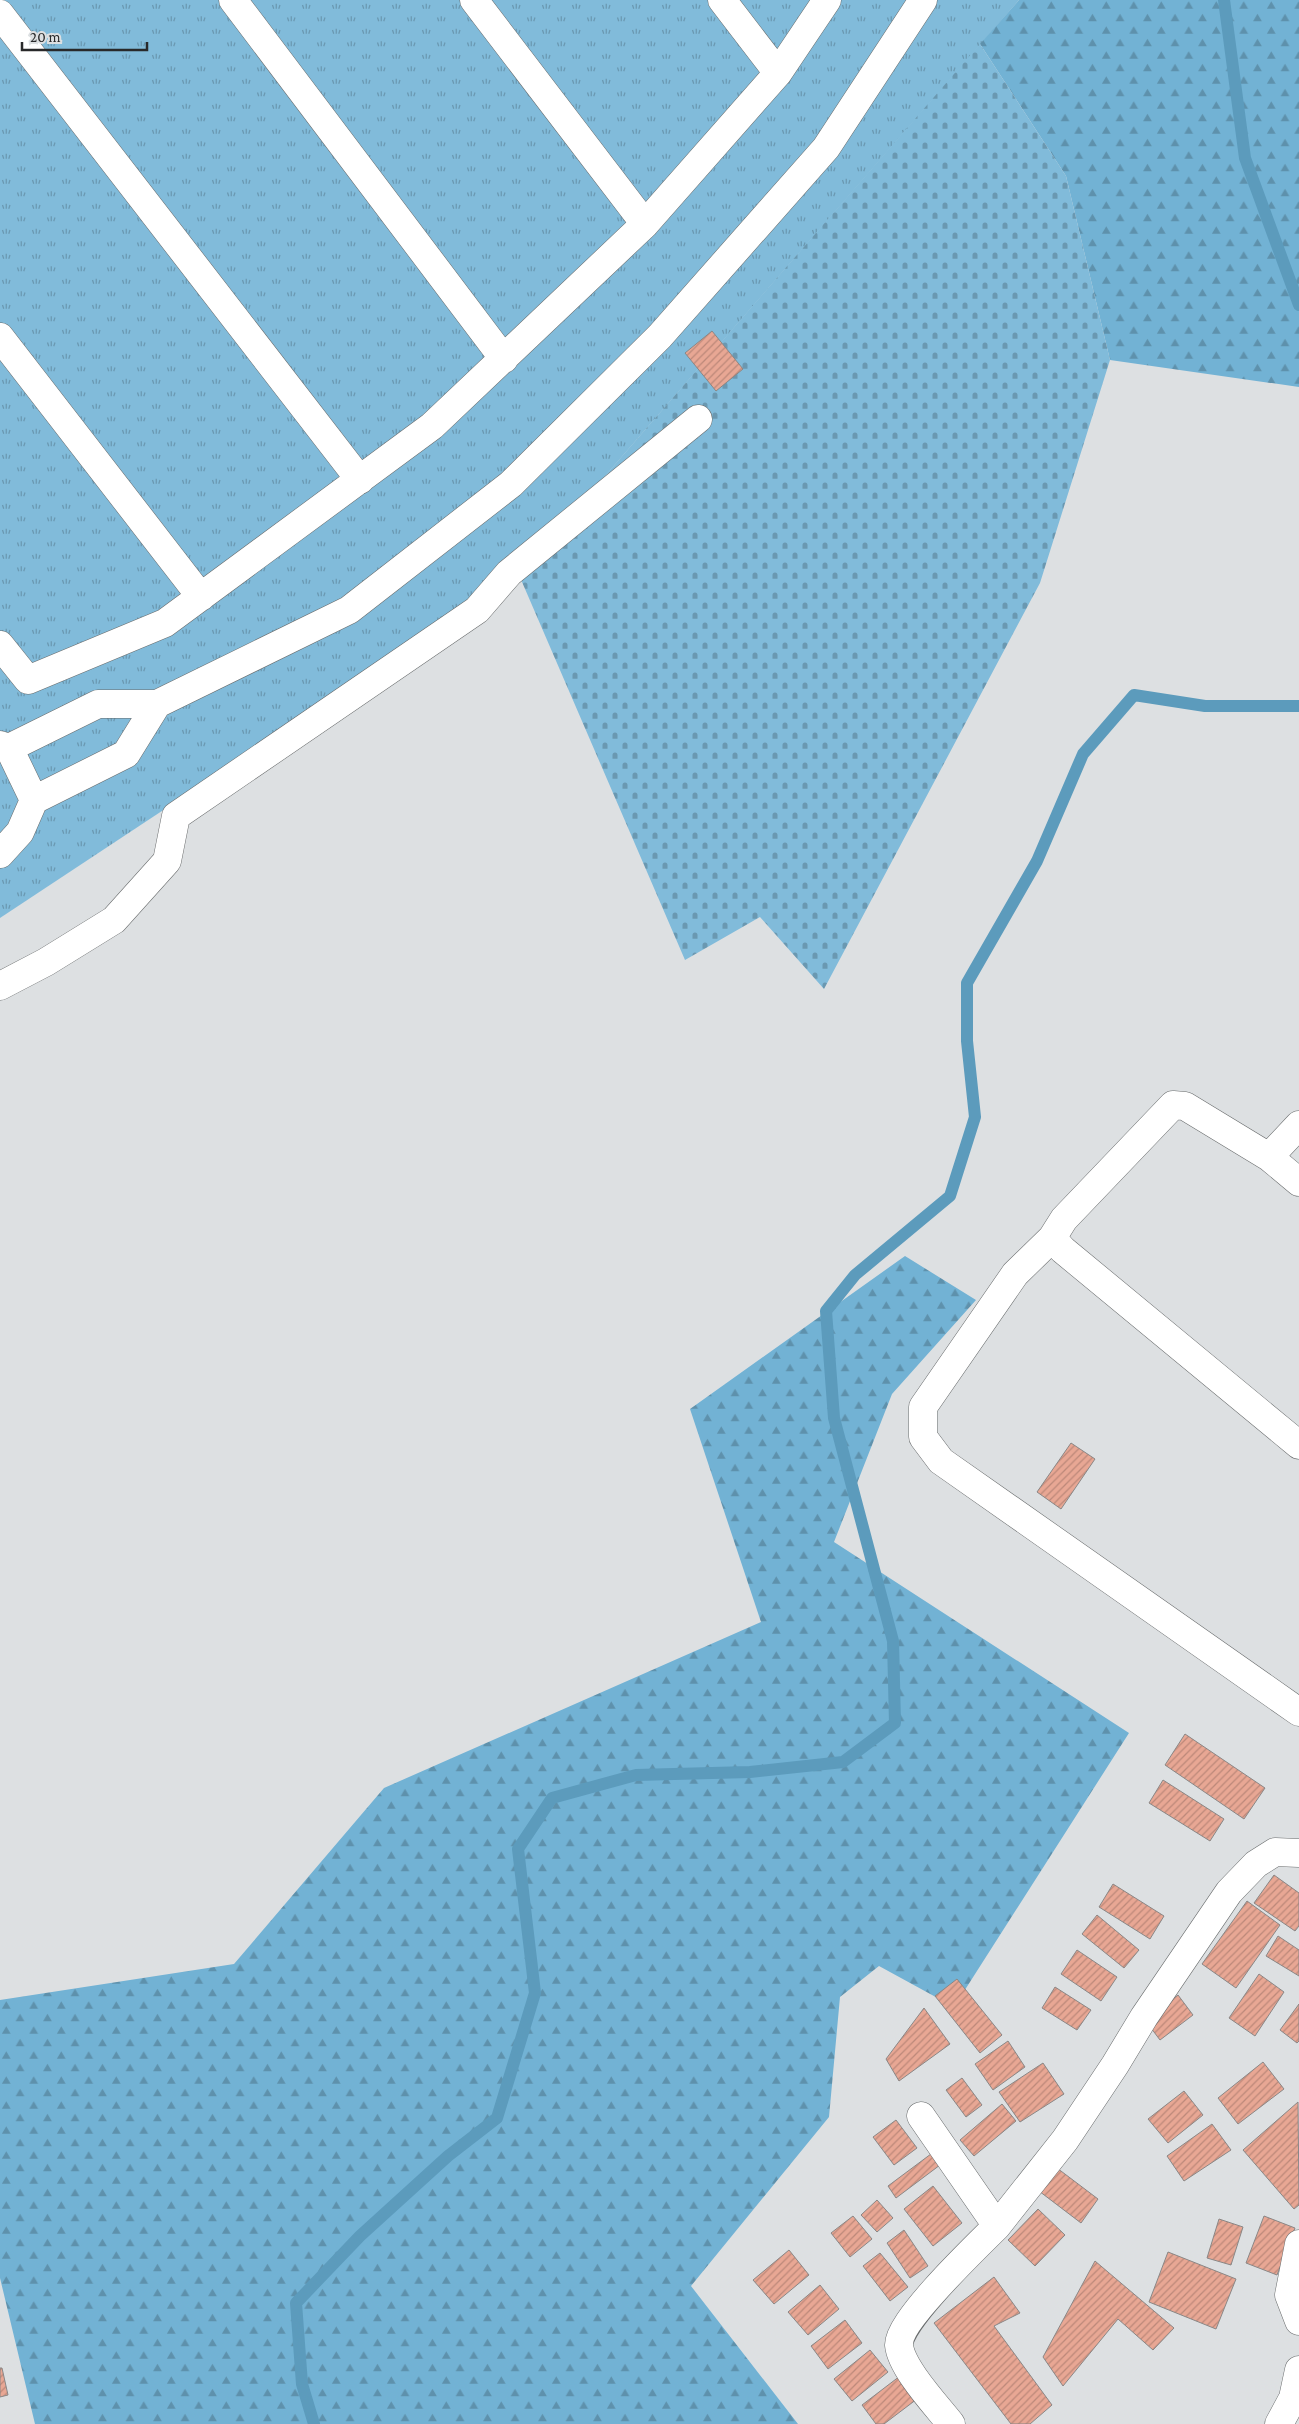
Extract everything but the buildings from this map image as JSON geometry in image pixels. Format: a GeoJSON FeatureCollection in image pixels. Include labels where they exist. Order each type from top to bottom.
{"type":"FeatureCollection","features":[{"type":"Feature","properties":{"kind":"street"},"geometry":{"type":"LineString","coordinates":[[233,0],[504,358]]}},
{"type":"Feature","properties":{"kind":"street"},"geometry":{"type":"LineString","coordinates":[[474,0],[645,224]]}},
{"type":"Feature","properties":{"kind":"street"},"geometry":{"type":"LineString","coordinates":[[722,0],[778,73]]}},
{"type":"Feature","properties":{"kind":"street"},"geometry":{"type":"LineString","coordinates":[[0,645],[28,680],[165,623],[432,426],[645,224],[778,73],[827,0]]}},
{"type":"Feature","properties":{"kind":"street"},"geometry":{"type":"LineString","coordinates":[[34,800],[4,746],[98,704],[157,704],[349,610],[511,484],[660,336],[826,148],[923,0]]}},
{"type":"Feature","properties":{"kind":"street"},"geometry":{"type":"LineString","coordinates":[[0,14],[360,480]]}},
{"type":"Feature","properties":{"kind":"street"},"geometry":{"type":"LineString","coordinates":[[0,337],[201,597]]}},
{"type":"Feature","properties":{"kind":"street"},"geometry":{"type":"LineString","coordinates":[[0,986],[46,962],[114,920],[167,861],[176,816],[477,610],[509,573],[698,419]]}},
{"type":"Feature","properties":{"kind":"street"},"geometry":{"type":"LineString","coordinates":[[0,854],[20,832],[34,800],[126,754],[157,704]]}},
{"type":"Feature","properties":{"kind":"street"},"geometry":{"type":"LineString","coordinates":[[1299,1182],[1269,1157],[1185,1106],[1173,1105],[1064,1219],[1052,1238],[1015,1274],[923,1407],[922,1437],[941,1461],[1299,1712]]}},
{"type":"Feature","properties":{"kind":"street"},"geometry":{"type":"LineString","coordinates":[[1269,1157],[1299,1126]]}},
{"type":"Feature","properties":{"kind":"street"},"geometry":{"type":"LineString","coordinates":[[1052,1238],[1063,1250],[1299,1445]]}},
{"type":"Feature","properties":{"kind":"street"},"geometry":{"type":"LineString","coordinates":[[951,2424],[917,2382],[903,2357],[899,2344],[905,2328],[932,2294],[997,2226],[1065,2140],[1115,2065],[1144,2017],[1229,1892],[1256,1864],[1275,1852],[1299,1853]]}},
{"type":"Feature","properties":{"kind":"street"},"geometry":{"type":"LineString","coordinates":[[921,2116],[997,2226]]}},
{"type":"Feature","properties":{"kind":"street"},"geometry":{"type":"LineString","coordinates":[[1299,2244],[1289,2295],[1299,2321]]}},
{"type":"Feature","properties":{"kind":"street"},"geometry":{"type":"LineString","coordinates":[[1279,2424],[1293,2398],[1299,2370]]}},
{"type":"Feature","properties":{"kind":"green space"},"geometry":{"type":"Polygon","coordinates":[[[0,0],[1019,0],[519,575],[0,918],[0,0]]]}},
{"type":"Feature","properties":{"kind":"green space"},"geometry":{"type":"Polygon","coordinates":[[[1019,0],[1299,0],[1299,387],[1110,360],[1066,176],[980,44],[1019,0]]]}},
{"type":"Feature","properties":{"kind":"green space"},"geometry":{"type":"Polygon","coordinates":[[[980,44],[1066,176],[1110,360],[1040,583],[824,989],[760,917],[685,960],[519,575],[980,44]]]}},
{"type":"Feature","properties":{"kind":"green space"},"geometry":{"type":"Polygon","coordinates":[[[905,1256],[976,1300],[892,1394],[834,1542],[1129,1733],[954,2007],[879,1966],[840,1997],[829,2117],[691,2286],[798,2424],[35,2424],[0,2278],[0,2000],[234,1964],[384,1788],[761,1622],[690,1409],[905,1256]]]}},
{"type":"Feature","properties":{"kind":"waterway"},"geometry":{"type":"LineString","coordinates":[[1224,0],[1245,158],[1299,305]]}},
{"type":"Feature","properties":{"kind":"waterway"},"geometry":{"type":"LineString","coordinates":[[314,2424],[302,2384],[296,2303],[360,2236],[448,2156],[497,2118],[535,1993],[518,1849],[552,1798],[636,1775],[750,1772],[843,1762],[895,1723],[893,1641],[834,1418],[826,1311],[855,1275],[950,1196],[975,1117],[967,1041],[967,983],[1037,861],[1083,754],[1134,695],[1205,706],[1299,706]]}}]}
